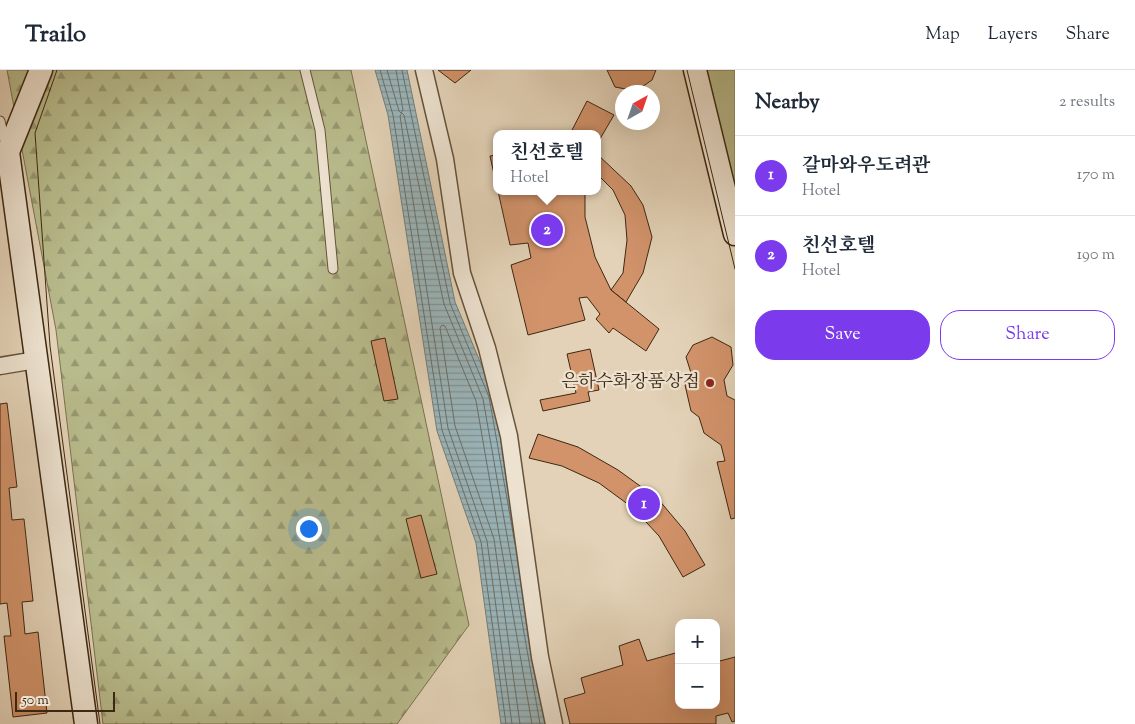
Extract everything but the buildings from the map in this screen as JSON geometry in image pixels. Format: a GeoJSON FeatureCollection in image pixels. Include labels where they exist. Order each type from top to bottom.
{"type":"FeatureCollection","features":[{"type":"Feature","properties":{"kind":"street"},"geometry":{"type":"LineString","coordinates":[[42,70],[8,152],[86,724]]}},
{"type":"Feature","properties":{"kind":"street"},"geometry":{"type":"LineString","coordinates":[[424,70],[445,160],[462,272],[487,348],[509,436],[540,657],[554,724]]}},
{"type":"Feature","properties":{"kind":"street"},"geometry":{"type":"LineString","coordinates":[[695,70],[735,234]]}},
{"type":"Feature","properties":{"kind":"street"},"geometry":{"type":"LineString","coordinates":[[0,366],[36,360]]}},
{"type":"Feature","properties":{"kind":"lane"},"geometry":{"type":"LineString","coordinates":[[305,70],[320,130],[333,269]]}},
{"type":"Feature","properties":{"kind":"lane"},"geometry":{"type":"LineString","coordinates":[[0,121],[8,152]]}},
{"type":"Feature","properties":{"kind":"green space"},"geometry":{"type":"Polygon","coordinates":[[[7,70],[351,70],[469,625],[397,724],[103,724],[56,330],[7,70]]]}},
{"type":"Feature","properties":{"kind":"green space"},"geometry":{"type":"Polygon","coordinates":[[[695,70],[735,70],[735,234],[695,70]]]}},
{"type":"Feature","properties":{"kind":"water"},"geometry":{"type":"Polygon","coordinates":[[[375,70],[407,70],[455,302],[494,395],[551,724],[501,724],[476,543],[437,431],[388,115],[375,70]]]}},
{"type":"Feature","properties":{"kind":"tram line"},"geometry":{"type":"LineString","coordinates":[[57,70],[35,133],[50,346],[100,724]]}},
{"type":"Feature","properties":{"kind":"tram line"},"geometry":{"type":"LineString","coordinates":[[687,70],[735,269]]}},
{"type":"Feature","properties":{"kind":"place","name":"친선호텔"},"geometry":{"type":"Point","coordinates":[547,230]}},
{"type":"Feature","properties":{"kind":"place","name":"은하수화장품상점"},"geometry":{"type":"Point","coordinates":[710,383]}},
{"type":"Feature","properties":{"kind":"place","name":"갈마와우도려관"},"geometry":{"type":"Point","coordinates":[644,504]}}]}
